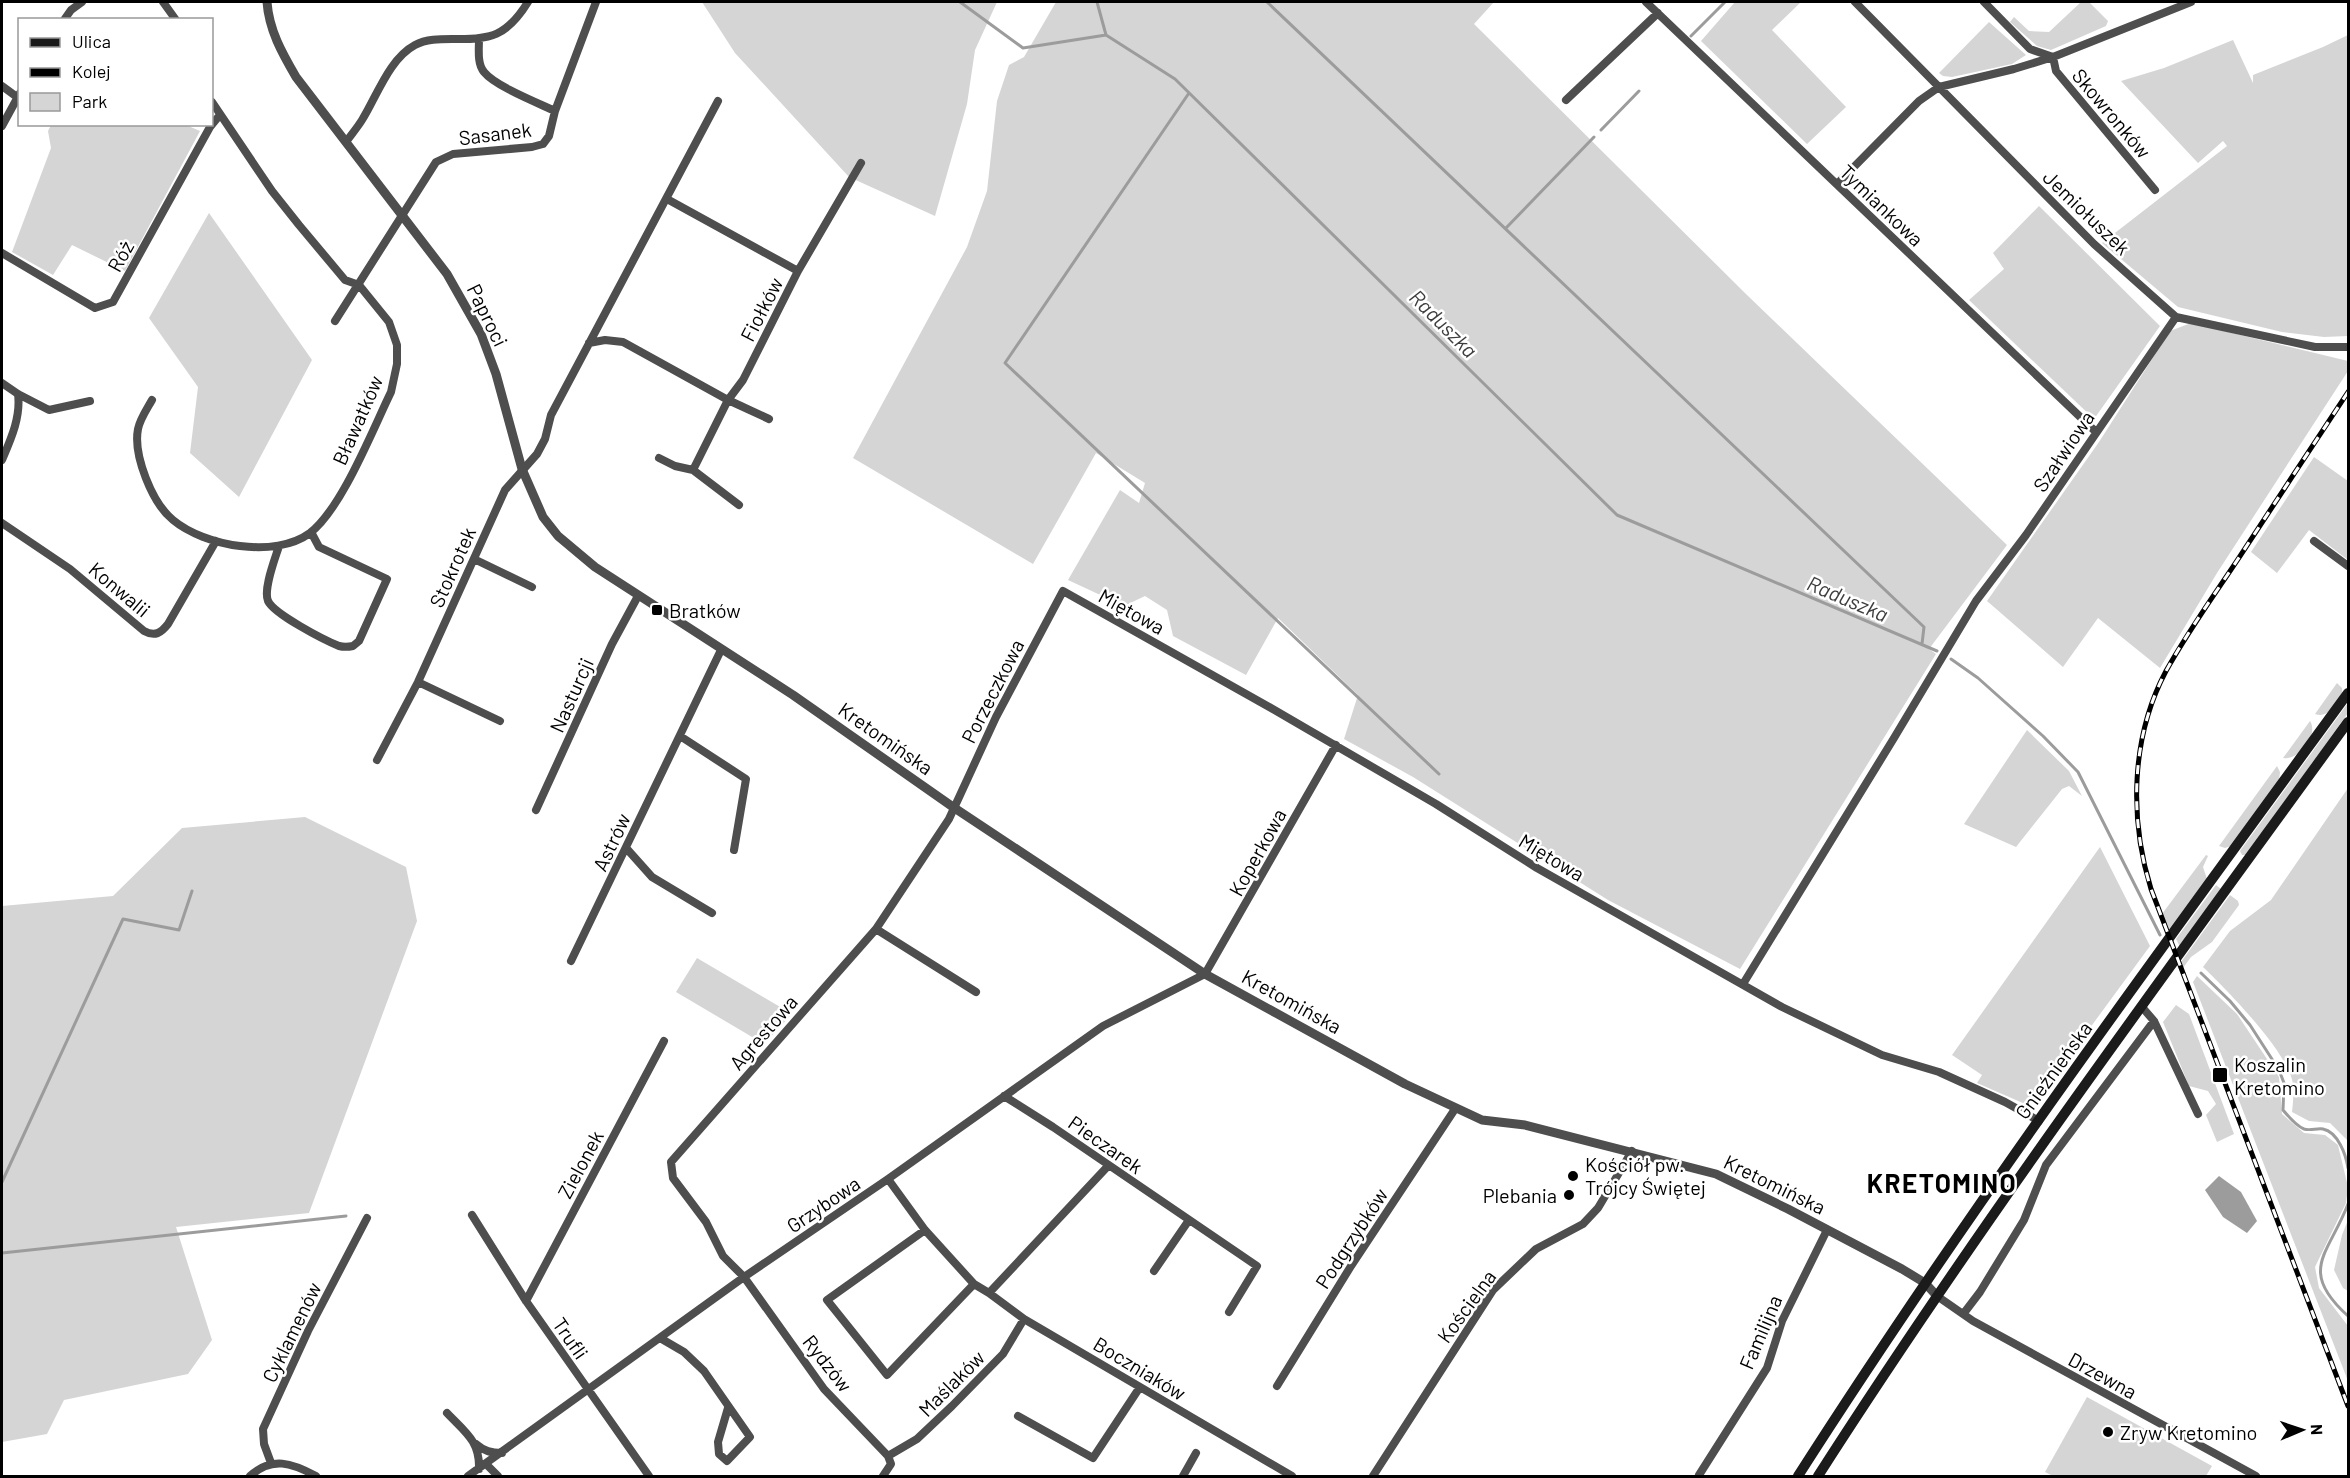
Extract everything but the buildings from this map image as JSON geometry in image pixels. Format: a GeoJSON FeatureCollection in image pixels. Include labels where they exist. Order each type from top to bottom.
{"type":"FeatureCollection","features":[{"type":"Feature","properties":{"kind":"main road","name":"Gnieźnieńska"},"geometry":{"type":"LineString","coordinates":[[1798,1476],[1925,1283],[2039,1121],[2349,693]]}},
{"type":"Feature","properties":{"kind":"main road","name":"Gnieźnieńska"},"geometry":{"type":"LineString","coordinates":[[1818,1476],[1937,1296],[2142,1007],[2349,722]]}},
{"type":"Feature","properties":{"kind":"street"},"geometry":{"type":"LineString","coordinates":[[65,18],[71,10],[82,2]]}},
{"type":"Feature","properties":{"kind":"street"},"geometry":{"type":"LineString","coordinates":[[163,2],[175,18]]}},
{"type":"Feature","properties":{"kind":"street","name":"Paproci"},"geometry":{"type":"LineString","coordinates":[[267,2],[271,26],[278,46],[296,77],[447,274],[481,334],[496,374],[522,469],[543,517],[558,536],[595,567],[683,625]]}},
{"type":"Feature","properties":{"kind":"street"},"geometry":{"type":"LineString","coordinates":[[346,142],[361,122],[393,66],[415,45],[442,39],[486,39],[506,30],[519,17],[528,2]]}},
{"type":"Feature","properties":{"kind":"street","name":"Sasanek"},"geometry":{"type":"LineString","coordinates":[[402,217],[436,162],[453,154],[543,144],[549,136],[555,111],[596,2]]}},
{"type":"Feature","properties":{"kind":"street","name":"Tymiankowa"},"geometry":{"type":"LineString","coordinates":[[1646,2],[2096,432]]}},
{"type":"Feature","properties":{"kind":"street","name":"Jemiołuszek"},"geometry":{"type":"LineString","coordinates":[[1854,2],[2094,244],[2176,317],[2315,347],[2349,347]]}},
{"type":"Feature","properties":{"kind":"street"},"geometry":{"type":"LineString","coordinates":[[1984,2],[2030,49],[2053,57]]}},
{"type":"Feature","properties":{"kind":"street","name":"Skowronków"},"geometry":{"type":"LineString","coordinates":[[2155,190],[2056,71],[2053,57],[2190,2]]}},
{"type":"Feature","properties":{"kind":"street"},"geometry":{"type":"LineString","coordinates":[[1566,100],[1658,13]]}},
{"type":"Feature","properties":{"kind":"street"},"geometry":{"type":"LineString","coordinates":[[479,39],[479,60],[483,72],[497,82],[555,111]]}},
{"type":"Feature","properties":{"kind":"street"},"geometry":{"type":"LineString","coordinates":[[1837,184],[1919,101],[1938,87],[2053,57]]}},
{"type":"Feature","properties":{"kind":"street"},"geometry":{"type":"LineString","coordinates":[[2,86],[18,95],[2,126]]}},
{"type":"Feature","properties":{"kind":"street"},"geometry":{"type":"LineString","coordinates":[[522,469],[537,454],[545,439],[551,415],[718,100]]}},
{"type":"Feature","properties":{"kind":"street"},"geometry":{"type":"LineString","coordinates":[[213,104],[219,116],[299,225],[345,280],[359,285]]}},
{"type":"Feature","properties":{"kind":"street","name":"Róż"},"geometry":{"type":"LineString","coordinates":[[213,123],[219,116]]}},
{"type":"Feature","properties":{"kind":"street","name":"Róż"},"geometry":{"type":"LineString","coordinates":[[2,253],[95,308],[113,302],[211,126]]}},
{"type":"Feature","properties":{"kind":"street","name":"Fiołków"},"geometry":{"type":"LineString","coordinates":[[693,470],[728,400],[743,380],[798,271],[861,163]]}},
{"type":"Feature","properties":{"kind":"street"},"geometry":{"type":"LineString","coordinates":[[667,199],[798,271]]}},
{"type":"Feature","properties":{"kind":"street"},"geometry":{"type":"LineString","coordinates":[[335,321],[402,217]]}},
{"type":"Feature","properties":{"kind":"street","name":"Bławatków"},"geometry":{"type":"LineString","coordinates":[[152,400],[139,426],[137,440],[145,475],[161,506],[174,521],[216,541],[250,547],[279,546],[311,532],[332,510],[391,392],[394,381],[397,345],[389,322],[359,285]]}},
{"type":"Feature","properties":{"kind":"street","name":"Szałwiowa"},"geometry":{"type":"LineString","coordinates":[[1743,984],[1976,601],[2026,535],[2176,317]]}},
{"type":"Feature","properties":{"kind":"street"},"geometry":{"type":"LineString","coordinates":[[589,344],[605,340],[623,342],[728,400],[769,419]]}},
{"type":"Feature","properties":{"kind":"street"},"geometry":{"type":"LineString","coordinates":[[2,383],[49,410],[90,401]]}},
{"type":"Feature","properties":{"kind":"street"},"geometry":{"type":"LineString","coordinates":[[2,460],[20,407],[18,394]]}},
{"type":"Feature","properties":{"kind":"street"},"geometry":{"type":"LineString","coordinates":[[659,458],[675,466],[693,470],[739,505]]}},
{"type":"Feature","properties":{"kind":"street","name":"Stokrotek"},"geometry":{"type":"LineString","coordinates":[[377,760],[418,682],[505,490],[522,469]]}},
{"type":"Feature","properties":{"kind":"street","name":"Konwalii"},"geometry":{"type":"LineString","coordinates":[[2,523],[70,569],[144,631],[156,634],[162,632],[168,624],[216,541]]}},
{"type":"Feature","properties":{"kind":"street"},"geometry":{"type":"LineString","coordinates":[[279,546],[267,590],[268,600],[276,610],[313,632],[340,646],[352,646],[359,641],[387,579],[319,547],[311,532]]}},
{"type":"Feature","properties":{"kind":"street"},"geometry":{"type":"LineString","coordinates":[[2314,541],[2349,566]]}},
{"type":"Feature","properties":{"kind":"street"},"geometry":{"type":"LineString","coordinates":[[474,559],[532,587]]}},
{"type":"Feature","properties":{"kind":"street","name":"Miętowa"},"geometry":{"type":"LineString","coordinates":[[1063,591],[1336,745],[1436,804],[1537,868],[1782,1007],[1882,1054],[1939,1072],[2005,1102],[2039,1121]]}},
{"type":"Feature","properties":{"kind":"street","name":"Porzeczkowa"},"geometry":{"type":"LineString","coordinates":[[953,807],[996,717],[1063,591]]}},
{"type":"Feature","properties":{"kind":"street","name":"Nasturcji"},"geometry":{"type":"LineString","coordinates":[[536,810],[612,644],[638,596]]}},
{"type":"Feature","properties":{"kind":"street","name":"Kretomińska"},"geometry":{"type":"LineString","coordinates":[[683,625],[802,701],[953,807],[1205,974],[1406,1084],[1482,1120],[1525,1125],[1632,1151],[1722,1177],[1925,1283],[1937,1296]]}},
{"type":"Feature","properties":{"kind":"street","name":"Astrów"},"geometry":{"type":"LineString","coordinates":[[571,960],[627,849],[721,650]]}},
{"type":"Feature","properties":{"kind":"street"},"geometry":{"type":"LineString","coordinates":[[418,682],[500,721]]}},
{"type":"Feature","properties":{"kind":"street"},"geometry":{"type":"LineString","coordinates":[[680,736],[746,779],[734,850]]}},
{"type":"Feature","properties":{"kind":"street","name":"Koperkowa"},"geometry":{"type":"LineString","coordinates":[[1205,974],[1336,745]]}},
{"type":"Feature","properties":{"kind":"street","name":"Agrestowa"},"geometry":{"type":"LineString","coordinates":[[744,1278],[723,1256],[706,1222],[673,1178],[671,1162],[876,929],[949,819],[953,807]]}},
{"type":"Feature","properties":{"kind":"street"},"geometry":{"type":"LineString","coordinates":[[627,849],[652,878],[712,913]]}},
{"type":"Feature","properties":{"kind":"street"},"geometry":{"type":"LineString","coordinates":[[876,929],[976,992]]}},
{"type":"Feature","properties":{"kind":"street","name":"Grzybowa"},"geometry":{"type":"LineString","coordinates":[[468,1476],[587,1389],[1102,1026],[1205,974]]}},
{"type":"Feature","properties":{"kind":"street"},"geometry":{"type":"LineString","coordinates":[[2142,1007],[2154,1021],[2198,1114]]}},
{"type":"Feature","properties":{"kind":"street"},"geometry":{"type":"LineString","coordinates":[[1964,1313],[1980,1292],[2024,1220],[2046,1165],[2154,1021]]}},
{"type":"Feature","properties":{"kind":"street","name":"Zielonek"},"geometry":{"type":"LineString","coordinates":[[526,1301],[664,1041]]}},
{"type":"Feature","properties":{"kind":"street","name":"Pieczarek"},"geometry":{"type":"LineString","coordinates":[[1004,1096],[1257,1266],[1229,1312]]}},
{"type":"Feature","properties":{"kind":"street","name":"Podgrzybków"},"geometry":{"type":"LineString","coordinates":[[1277,1386],[1351,1266],[1455,1108]]}},
{"type":"Feature","properties":{"kind":"street","name":"Kościelna"},"geometry":{"type":"LineString","coordinates":[[1372,1476],[1492,1290],[1536,1249],[1583,1224],[1598,1208],[1632,1151]]}},
{"type":"Feature","properties":{"kind":"street"},"geometry":{"type":"LineString","coordinates":[[989,1293],[1108,1166]]}},
{"type":"Feature","properties":{"kind":"street","name":"Boczniaków"},"geometry":{"type":"LineString","coordinates":[[888,1179],[925,1230],[974,1284],[1024,1319],[1292,1476]]}},
{"type":"Feature","properties":{"kind":"street","name":"Trufli"},"geometry":{"type":"LineString","coordinates":[[472,1215],[526,1301],[649,1476]]}},
{"type":"Feature","properties":{"kind":"street","name":"Cyklamenów"},"geometry":{"type":"LineString","coordinates":[[271,1463],[264,1444],[263,1429],[308,1331],[367,1218]]}},
{"type":"Feature","properties":{"kind":"street"},"geometry":{"type":"LineString","coordinates":[[1154,1271],[1190,1220]]}},
{"type":"Feature","properties":{"kind":"street"},"geometry":{"type":"LineString","coordinates":[[925,1230],[827,1299],[887,1375],[974,1284]]}},
{"type":"Feature","properties":{"kind":"street","name":"Familijna"},"geometry":{"type":"LineString","coordinates":[[1699,1475],[1767,1368],[1782,1321],[1827,1230]]}},
{"type":"Feature","properties":{"kind":"street","name":"Rydzów"},"geometry":{"type":"LineString","coordinates":[[744,1278],[824,1389],[889,1460]]}},
{"type":"Feature","properties":{"kind":"street","name":"Drzewna"},"geometry":{"type":"LineString","coordinates":[[1937,1296],[1973,1321],[2256,1476]]}},
{"type":"Feature","properties":{"kind":"street","name":"Maślaków"},"geometry":{"type":"LineString","coordinates":[[883,1476],[889,1460],[917,1439],[1003,1354],[1024,1319]]}},
{"type":"Feature","properties":{"kind":"street"},"geometry":{"type":"LineString","coordinates":[[660,1338],[684,1352],[704,1371],[750,1437],[727,1461],[718,1454],[718,1442],[728,1408]]}},
{"type":"Feature","properties":{"kind":"street"},"geometry":{"type":"LineString","coordinates":[[1018,1416],[1093,1458],[1140,1388]]}},
{"type":"Feature","properties":{"kind":"street"},"geometry":{"type":"LineString","coordinates":[[447,1413],[483,1450],[502,1453]]}},
{"type":"Feature","properties":{"kind":"street"},"geometry":{"type":"LineString","coordinates":[[476,1443],[483,1467],[498,1476]]}},
{"type":"Feature","properties":{"kind":"street"},"geometry":{"type":"LineString","coordinates":[[1183,1476],[1196,1454]]}},
{"type":"Feature","properties":{"kind":"street"},"geometry":{"type":"LineString","coordinates":[[250,1476],[271,1463],[291,1464],[316,1476]]}},
{"type":"Feature","properties":{"kind":"green space"},"geometry":{"type":"Polygon","coordinates":[[[702,2],[997,2],[975,50],[967,104],[935,216],[849,177],[735,53],[702,2]]]}},
{"type":"Feature","properties":{"kind":"green space"},"geometry":{"type":"Polygon","coordinates":[[[1056,2],[1494,2],[1474,24],[1747,295],[2007,545],[1929,649],[1936,654],[1740,969],[1608,900],[1413,777],[1344,739],[1358,695],[1278,618],[1246,675],[1173,636],[1167,610],[1145,596],[1124,606],[1068,580],[1120,490],[1139,503],[1145,483],[1096,453],[1033,564],[853,458],[967,247],[987,191],[997,101],[1009,65],[1024,57],[1056,2]]]}},
{"type":"Feature","properties":{"kind":"green space"},"geometry":{"type":"Polygon","coordinates":[[[1735,2],[1801,2],[1772,30],[1846,107],[1807,144],[1701,41],[1735,2]]]}},
{"type":"Feature","properties":{"kind":"green space"},"geometry":{"type":"Polygon","coordinates":[[[2081,2],[2089,2],[2108,21],[2106,26],[2051,50],[2037,46],[2010,22],[2014,17],[2029,31],[2049,32],[2081,2]]]}},
{"type":"Feature","properties":{"kind":"green space"},"geometry":{"type":"Polygon","coordinates":[[[1989,22],[2026,55],[2012,64],[1952,77],[1939,73],[1989,22]]]}},
{"type":"Feature","properties":{"kind":"green space"},"geometry":{"type":"Polygon","coordinates":[[[2348,35],[2348,336],[2324,337],[2282,332],[2178,307],[2102,243],[2227,146],[2223,141],[2198,163],[2121,81],[2164,68],[2233,40],[2253,83],[2253,75],[2348,35]]]}},
{"type":"Feature","properties":{"kind":"green space"},"geometry":{"type":"Polygon","coordinates":[[[50,126],[188,126],[200,131],[125,271],[72,245],[53,275],[12,252],[51,148],[48,131],[50,126]]]}},
{"type":"Feature","properties":{"kind":"green space"},"geometry":{"type":"Polygon","coordinates":[[[2039,206],[2160,326],[2094,419],[1969,300],[2004,269],[1993,253],[2039,206]]]}},
{"type":"Feature","properties":{"kind":"green space"},"geometry":{"type":"Polygon","coordinates":[[[209,213],[312,360],[239,497],[190,453],[198,387],[149,318],[209,213]]]}},
{"type":"Feature","properties":{"kind":"green space"},"geometry":{"type":"Polygon","coordinates":[[[2191,323],[2348,361],[2348,371],[2217,573],[2160,668],[2098,618],[2063,667],[1987,601],[2099,442],[2170,331],[2191,323]]]}},
{"type":"Feature","properties":{"kind":"green space"},"geometry":{"type":"Polygon","coordinates":[[[2314,457],[2348,481],[2348,560],[2309,530],[2277,573],[2251,552],[2314,457]]]}},
{"type":"Feature","properties":{"kind":"green space"},"geometry":{"type":"Polygon","coordinates":[[[2337,683],[2342,688],[2342,693],[2334,705],[2324,714],[2315,714],[2337,683]]]}},
{"type":"Feature","properties":{"kind":"green space"},"geometry":{"type":"Polygon","coordinates":[[[2348,703],[2348,713],[2246,855],[2242,855],[2240,851],[2348,703]]]}},
{"type":"Feature","properties":{"kind":"green space"},"geometry":{"type":"Polygon","coordinates":[[[2310,721],[2312,733],[2306,746],[2295,755],[2283,758],[2310,721]]]}},
{"type":"Feature","properties":{"kind":"green space"},"geometry":{"type":"Polygon","coordinates":[[[2027,730],[2069,771],[2082,796],[2069,786],[2062,789],[2016,847],[1964,824],[2027,730]]]}},
{"type":"Feature","properties":{"kind":"green space"},"geometry":{"type":"Polygon","coordinates":[[[2277,766],[2280,772],[2279,780],[2231,846],[2225,848],[2219,846],[2277,766]]]}},
{"type":"Feature","properties":{"kind":"green space"},"geometry":{"type":"Polygon","coordinates":[[[2348,788],[2348,1141],[2330,1123],[2309,1121],[2292,1112],[2293,1084],[2289,1071],[2280,1056],[2255,1022],[2203,967],[2230,931],[2271,900],[2348,788]]]}},
{"type":"Feature","properties":{"kind":"green space"},"geometry":{"type":"Polygon","coordinates":[[[305,817],[406,867],[417,921],[309,1213],[176,1227],[212,1340],[188,1374],[64,1400],[47,1434],[2,1442],[2,906],[113,896],[182,828],[305,817]]]}},
{"type":"Feature","properties":{"kind":"green space"},"geometry":{"type":"Polygon","coordinates":[[[2100,847],[2150,946],[2032,1107],[1977,1083],[1982,1075],[1952,1055],[2100,847]]]}},
{"type":"Feature","properties":{"kind":"green space"},"geometry":{"type":"Polygon","coordinates":[[[2206,855],[2208,856],[2203,867],[2207,879],[2168,933],[2162,914],[2206,855]]]}},
{"type":"Feature","properties":{"kind":"green space"},"geometry":{"type":"Polygon","coordinates":[[[2216,885],[2221,889],[2180,947],[2176,939],[2216,885]]]}},
{"type":"Feature","properties":{"kind":"green space"},"geometry":{"type":"Polygon","coordinates":[[[2230,895],[2238,901],[2239,905],[2212,942],[2191,957],[2183,968],[2181,962],[2230,895]]]}},
{"type":"Feature","properties":{"kind":"green space"},"geometry":{"type":"Polygon","coordinates":[[[697,958],[792,1014],[764,1044],[676,992],[697,958]]]}},
{"type":"Feature","properties":{"kind":"green space"},"geometry":{"type":"Polygon","coordinates":[[[2197,976],[2237,1014],[2279,1077],[2282,1114],[2304,1133],[2325,1135],[2338,1145],[2348,1187],[2346,1203],[2315,1267],[2319,1288],[2348,1326],[2348,1381],[2193,982],[2197,976]]]}},
{"type":"Feature","properties":{"kind":"green space"},"geometry":{"type":"Polygon","coordinates":[[[2176,1005],[2189,1014],[2234,1134],[2217,1142],[2206,1115],[2216,1104],[2208,1091],[2189,1086],[2163,1022],[2176,1005]]]}},
{"type":"Feature","properties":{"kind":"green space"},"geometry":{"type":"Polygon","coordinates":[[[2348,1220],[2348,1291],[2343,1288],[2334,1270],[2348,1220]]]}},
{"type":"Feature","properties":{"kind":"green space","name":"Zryw Kretomino"},"geometry":{"type":"Polygon","coordinates":[[[2087,1397],[2212,1466],[2206,1476],[2053,1476],[2045,1472],[2087,1397]]]}},
{"type":"Feature","properties":{"kind":"shaded area"},"geometry":{"type":"Polygon","coordinates":[[[2219,1176],[2241,1192],[2257,1221],[2247,1233],[2223,1217],[2205,1190],[2219,1176]]]}},
{"type":"Feature","properties":{"kind":"waterway","name":"Raduszka"},"geometry":{"type":"LineString","coordinates":[[960,2],[1023,48],[1106,35],[1175,79],[1617,515],[1937,651]]}},
{"type":"Feature","properties":{"kind":"waterway"},"geometry":{"type":"LineString","coordinates":[[1097,2],[1106,35]]}},
{"type":"Feature","properties":{"kind":"waterway"},"geometry":{"type":"LineString","coordinates":[[1267,2],[1924,627],[1922,644]]}},
{"type":"Feature","properties":{"kind":"waterway"},"geometry":{"type":"LineString","coordinates":[[1691,36],[1725,2]]}},
{"type":"Feature","properties":{"kind":"waterway"},"geometry":{"type":"LineString","coordinates":[[1601,130],[1639,91]]}},
{"type":"Feature","properties":{"kind":"waterway"},"geometry":{"type":"LineString","coordinates":[[1189,93],[1005,363],[1439,774]]}},
{"type":"Feature","properties":{"kind":"waterway"},"geometry":{"type":"LineString","coordinates":[[1506,228],[1594,137]]}},
{"type":"Feature","properties":{"kind":"waterway","name":"Raduszka"},"geometry":{"type":"LineString","coordinates":[[1951,659],[1978,678],[2043,736],[2078,772],[2160,935]]}},
{"type":"Feature","properties":{"kind":"waterway"},"geometry":{"type":"LineString","coordinates":[[2,1182],[123,919],[179,930],[192,891]]}},
{"type":"Feature","properties":{"kind":"waterway","name":"Raduszka"},"geometry":{"type":"LineString","coordinates":[[2201,973],[2230,1001],[2250,1025],[2279,1070],[2284,1083],[2283,1110],[2301,1128],[2323,1129],[2333,1135],[2343,1151],[2348,1168]]}},
{"type":"Feature","properties":{"kind":"waterway","name":"Raduszka"},"geometry":{"type":"LineString","coordinates":[[2348,1204],[2326,1249],[2321,1274],[2324,1286],[2348,1316]]}},
{"type":"Feature","properties":{"kind":"waterway"},"geometry":{"type":"LineString","coordinates":[[2,1253],[346,1216]]}},
{"type":"Feature","properties":{"kind":"railway"},"geometry":{"type":"LineString","coordinates":[[2348,392],[2192,627],[2166,671],[2154,696],[2146,723],[2137,778],[2139,834],[2151,889],[2348,1406]]}},
{"type":"Feature","properties":{"kind":"place","name":"Bratków"},"geometry":{"type":"Point","coordinates":[657,610]}},
{"type":"Feature","properties":{"kind":"place","name":"Koszalin Kretomino"},"geometry":{"type":"Point","coordinates":[2220,1075]}},
{"type":"Feature","properties":{"kind":"place","name":"Kościół pw. Trójcy Świętej"},"geometry":{"type":"Point","coordinates":[1573,1176]}},
{"type":"Feature","properties":{"kind":"place","name":"Plebania"},"geometry":{"type":"Point","coordinates":[1569,1195]}},
{"type":"Feature","properties":{"kind":"place","name":"Zryw Kretomino"},"geometry":{"type":"Point","coordinates":[2108,1432]}},
{"type":"Feature","properties":{"kind":"district","name":"KRETOMINO"},"geometry":{"type":"Point","coordinates":[1942,1182]}}]}
